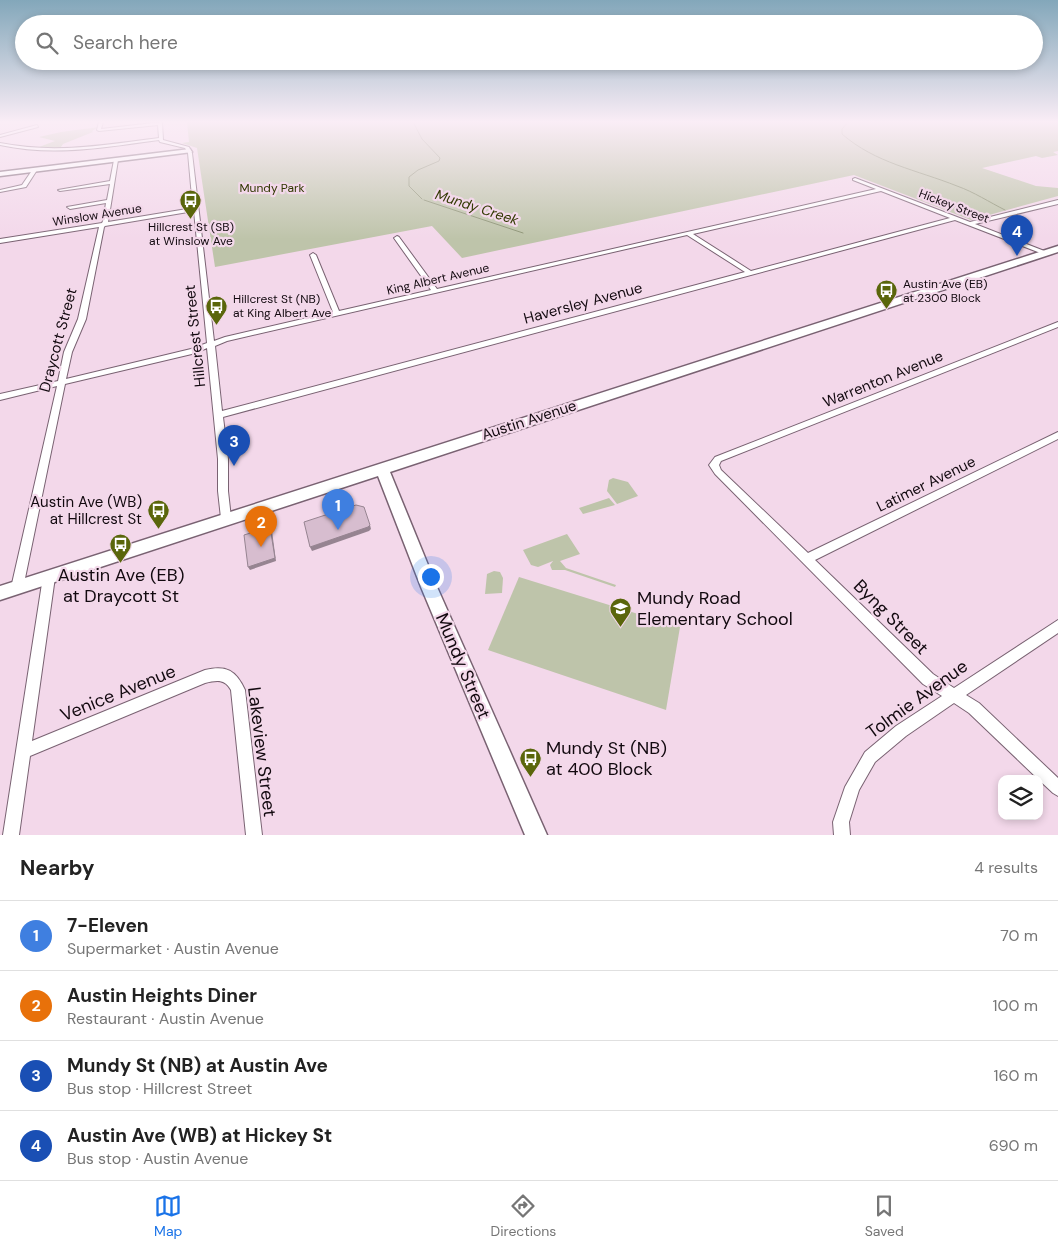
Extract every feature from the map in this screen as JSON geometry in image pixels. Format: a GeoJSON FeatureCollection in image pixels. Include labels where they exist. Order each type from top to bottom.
{"type":"FeatureCollection","features":[{"type":"Feature","properties":{"kind":"main road"},"geometry":{"type":"LineString","coordinates":[[0,174],[108,161]]}},
{"type":"Feature","properties":{"kind":"main road","name":"Austin Avenue"},"geometry":{"type":"LineString","coordinates":[[0,593],[1058,249]]}},
{"type":"Feature","properties":{"kind":"main road"},"geometry":{"type":"LineString","coordinates":[[1046,252],[1058,257]]}},
{"type":"Feature","properties":{"kind":"main road","name":"Mundy Street"},"geometry":{"type":"LineString","coordinates":[[382,468],[429,587],[536,835]]}},
{"type":"Feature","properties":{"kind":"street","name":"Draycott Street"},"geometry":{"type":"LineString","coordinates":[[17,588],[70,349],[83,316],[100,227],[106,221],[116,161]]}},
{"type":"Feature","properties":{"kind":"street","name":"Hillcrest Street"},"geometry":{"type":"LineString","coordinates":[[191,161],[218,415],[226,518]]}},
{"type":"Feature","properties":{"kind":"street"},"geometry":{"type":"LineString","coordinates":[[0,191],[24,186],[35,170]]}},
{"type":"Feature","properties":{"kind":"street","name":"Hickey Street"},"geometry":{"type":"LineString","coordinates":[[855,178],[1046,252]]}},
{"type":"Feature","properties":{"kind":"street"},"geometry":{"type":"LineString","coordinates":[[60,190],[113,182]]}},
{"type":"Feature","properties":{"kind":"street","name":"King Albert Avenue"},"geometry":{"type":"LineString","coordinates":[[0,397],[211,346],[228,339],[882,189]]}},
{"type":"Feature","properties":{"kind":"street"},"geometry":{"type":"LineString","coordinates":[[70,207],[109,201]]}},
{"type":"Feature","properties":{"kind":"street"},"geometry":{"type":"LineString","coordinates":[[971,224],[1058,202]]}},
{"type":"Feature","properties":{"kind":"street","name":"Winslow Avenue"},"geometry":{"type":"LineString","coordinates":[[0,240],[196,209]]}},
{"type":"Feature","properties":{"kind":"street","name":"Haversley Avenue"},"geometry":{"type":"LineString","coordinates":[[218,415],[956,218]]}},
{"type":"Feature","properties":{"kind":"street"},"geometry":{"type":"LineString","coordinates":[[688,234],[750,273]]}},
{"type":"Feature","properties":{"kind":"street"},"geometry":{"type":"LineString","coordinates":[[397,238],[435,291]]}},
{"type":"Feature","properties":{"kind":"street"},"geometry":{"type":"LineString","coordinates":[[314,255],[337,314]]}},
{"type":"Feature","properties":{"kind":"street","name":"Warrenton Avenue"},"geometry":{"type":"LineString","coordinates":[[718,459],[1058,324]]}},
{"type":"Feature","properties":{"kind":"street","name":"Latimer Avenue"},"geometry":{"type":"LineString","coordinates":[[807,560],[1058,435]]}},
{"type":"Feature","properties":{"kind":"street","name":"Byng Street"},"geometry":{"type":"LineString","coordinates":[[718,459],[714,465],[718,472],[928,679],[974,708],[1058,788]]}},
{"type":"Feature","properties":{"kind":"street"},"geometry":{"type":"LineString","coordinates":[[11,835],[49,577]]}},
{"type":"Feature","properties":{"kind":"street","name":"Tolmie Avenue"},"geometry":{"type":"LineString","coordinates":[[842,835],[841,822],[852,787],[870,756],[886,741],[1058,626]]}},
{"type":"Feature","properties":{"kind":"street","name":"Venice Avenue"},"geometry":{"type":"LineString","coordinates":[[23,752],[206,677],[220,673],[228,676]]}},
{"type":"Feature","properties":{"kind":"street","name":"Lakeview Street"},"geometry":{"type":"LineString","coordinates":[[228,676],[235,681],[238,690],[254,835]]}},
{"type":"Feature","properties":{"kind":"green space","name":"Mundy Park"},"geometry":{"type":"Polygon","coordinates":[[[199,161],[1014,161],[982,168],[1036,186],[1058,188],[1058,196],[971,220],[854,175],[462,258],[432,226],[215,267],[199,161]]]}},
{"type":"Feature","properties":{"kind":"green space"},"geometry":{"type":"Polygon","coordinates":[[[613,478],[628,482],[638,496],[617,504],[607,491],[609,480],[613,478]]]}},
{"type":"Feature","properties":{"kind":"green space"},"geometry":{"type":"Polygon","coordinates":[[[609,498],[615,505],[583,514],[579,508],[609,498]]]}},
{"type":"Feature","properties":{"kind":"green space"},"geometry":{"type":"Polygon","coordinates":[[[567,534],[580,554],[560,561],[566,568],[616,585],[615,587],[565,570],[552,570],[550,565],[553,561],[538,567],[531,565],[523,550],[567,534]]]}},
{"type":"Feature","properties":{"kind":"green space"},"geometry":{"type":"Polygon","coordinates":[[[494,571],[500,572],[503,578],[502,593],[485,594],[487,574],[494,571]]]}},
{"type":"Feature","properties":{"kind":"green space"},"geometry":{"type":"Polygon","coordinates":[[[519,577],[680,627],[666,710],[488,650],[519,577]]]}},
{"type":"Feature","properties":{"kind":"building"},"geometry":{"type":"Polygon","coordinates":[[[356,505],[364,507],[370,525],[368,527],[310,547],[304,522],[356,505]]]}},
{"type":"Feature","properties":{"kind":"building"},"geometry":{"type":"Polygon","coordinates":[[[270,527],[275,558],[248,567],[244,535],[270,527]]]}},
{"type":"Feature","properties":{"kind":"waterway","name":"Mundy Creek"},"geometry":{"type":"LineString","coordinates":[[422,199],[409,186],[409,177],[418,170],[439,161]]}},
{"type":"Feature","properties":{"kind":"waterway"},"geometry":{"type":"LineString","coordinates":[[887,161],[963,188],[1005,210]]}},
{"type":"Feature","properties":{"kind":"waterway","name":"Mundy Creek"},"geometry":{"type":"LineString","coordinates":[[424,200],[523,233]]}},
{"type":"Feature","properties":{"kind":"place","name":"Hillcrest St (SB) at Winslow Ave"},"geometry":{"type":"Point","coordinates":[191,219]}},
{"type":"Feature","properties":{"kind":"place","name":"Austin Ave (WB) at Hickey St"},"geometry":{"type":"Point","coordinates":[1017,256]}},
{"type":"Feature","properties":{"kind":"place","name":"Austin Ave (EB) at 2300 Block"},"geometry":{"type":"Point","coordinates":[887,310]}},
{"type":"Feature","properties":{"kind":"place","name":"Hillcrest St (NB) at King Albert Ave"},"geometry":{"type":"Point","coordinates":[217,325]}},
{"type":"Feature","properties":{"kind":"place","name":"Mundy St (NB) at Austin Ave"},"geometry":{"type":"Point","coordinates":[234,466]}},
{"type":"Feature","properties":{"kind":"place","name":"Austin Ave (WB) at Hillcrest St"},"geometry":{"type":"Point","coordinates":[158,530]}},
{"type":"Feature","properties":{"kind":"place","name":"7-Eleven"},"geometry":{"type":"Point","coordinates":[338,530]}},
{"type":"Feature","properties":{"kind":"place","name":"Austin Heights Diner"},"geometry":{"type":"Point","coordinates":[261,547]}},
{"type":"Feature","properties":{"kind":"place","name":"Austin Ave (EB) at Draycott St"},"geometry":{"type":"Point","coordinates":[121,564]}},
{"type":"Feature","properties":{"kind":"place","name":"Mundy Road Elementary School"},"geometry":{"type":"Point","coordinates":[621,627]}},
{"type":"Feature","properties":{"kind":"place","name":"Mundy St (NB) at 400 Block"},"geometry":{"type":"Point","coordinates":[530,777]}}]}
